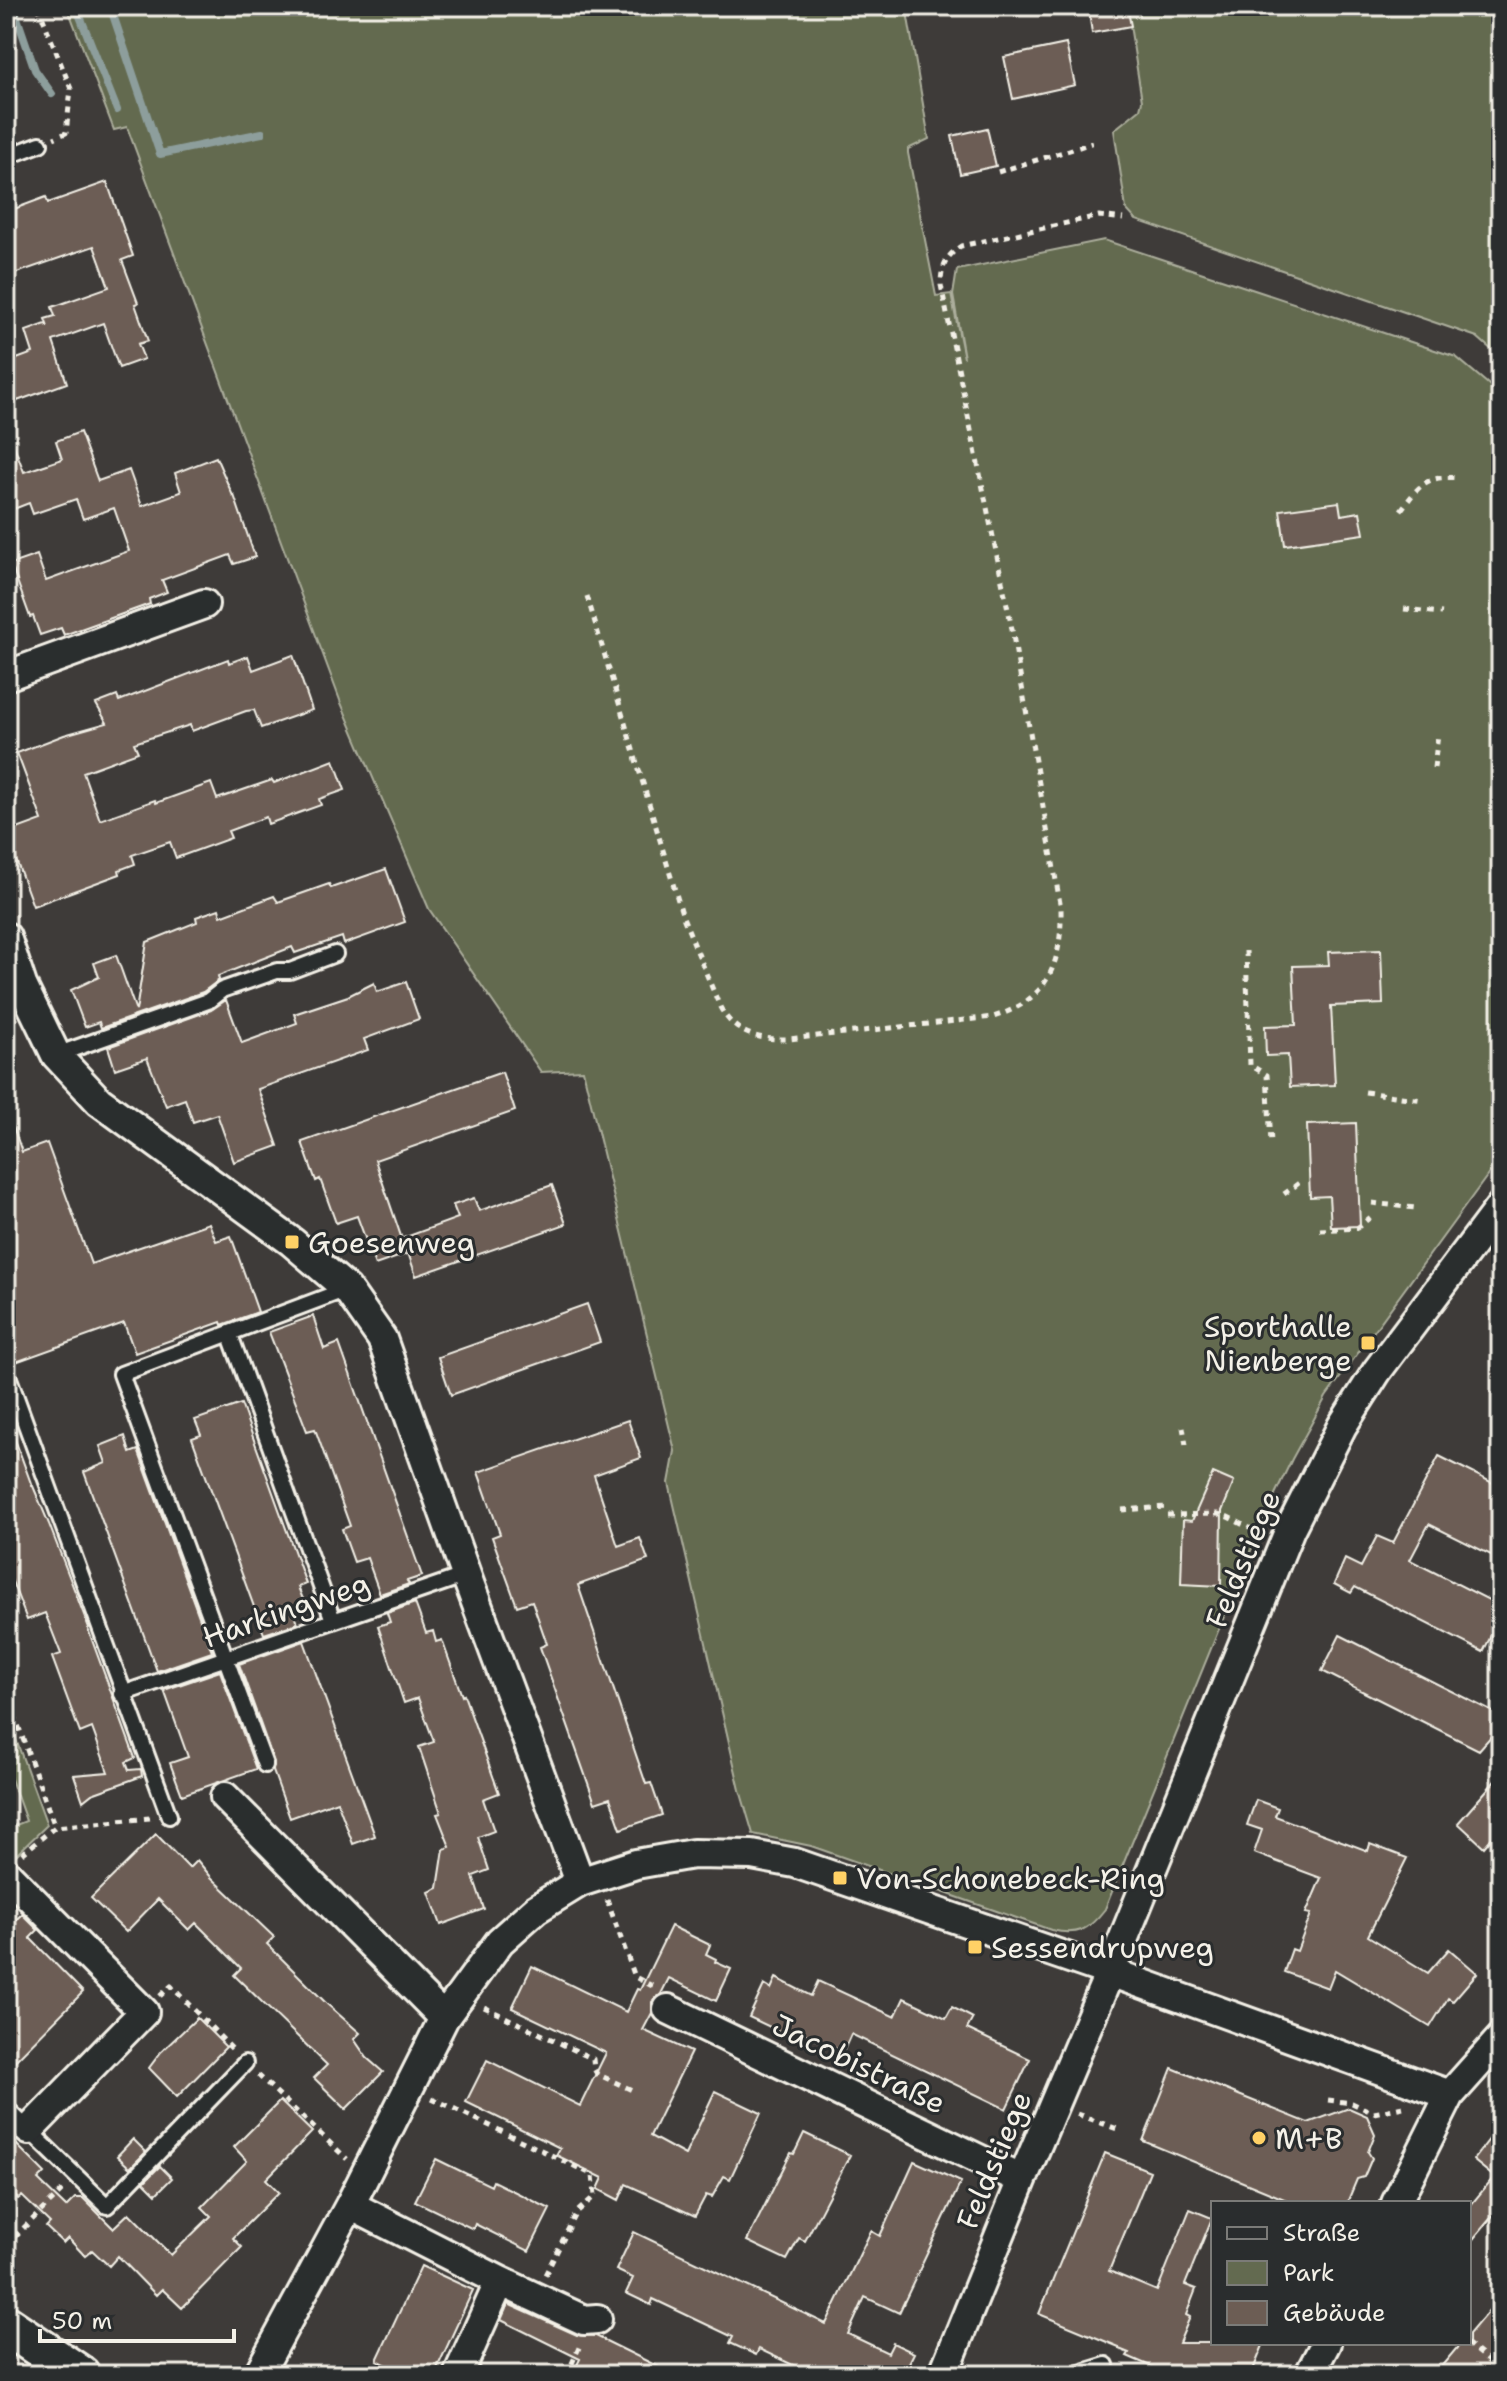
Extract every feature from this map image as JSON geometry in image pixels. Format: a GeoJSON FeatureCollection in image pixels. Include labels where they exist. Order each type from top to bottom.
{"type":"FeatureCollection","features":[{"type":"Feature","properties":{"kind":"main road"},"geometry":{"type":"LineString","coordinates":[[6,2325],[80,2375]]}},
{"type":"Feature","properties":{"kind":"street"},"geometry":{"type":"LineString","coordinates":[[6,676],[204,604]]}},
{"type":"Feature","properties":{"kind":"street"},"geometry":{"type":"LineString","coordinates":[[6,937],[14,988],[56,1055],[99,1101],[292,1242],[347,1289],[382,1339],[466,1575],[589,1879]]}},
{"type":"Feature","properties":{"kind":"street","name":"Feldstiege"},"geometry":{"type":"LineString","coordinates":[[943,2375],[1283,1546],[1318,1472],[1342,1426],[1377,1371],[1501,1206]]}},
{"type":"Feature","properties":{"kind":"street"},"geometry":{"type":"LineString","coordinates":[[225,1797],[452,2007]]}},
{"type":"Feature","properties":{"kind":"street"},"geometry":{"type":"LineString","coordinates":[[258,2375],[452,2007],[500,1941],[536,1909],[589,1879],[636,1864],[693,1854],[752,1855],[795,1863],[1110,1972],[1450,2095]]}},
{"type":"Feature","properties":{"kind":"street"},"geometry":{"type":"LineString","coordinates":[[11,1866],[144,2012],[29,2130]]}},
{"type":"Feature","properties":{"kind":"street","name":"Jacobistraße"},"geometry":{"type":"LineString","coordinates":[[668,2009],[1022,2180]]}},
{"type":"Feature","properties":{"kind":"street"},"geometry":{"type":"LineString","coordinates":[[1397,2201],[1450,2095],[1501,2038]]}},
{"type":"Feature","properties":{"kind":"street"},"geometry":{"type":"LineString","coordinates":[[350,2205],[534,2297],[584,2320],[597,2319]]}},
{"type":"Feature","properties":{"kind":"street"},"geometry":{"type":"LineString","coordinates":[[458,2375],[500,2281]]}},
{"type":"Feature","properties":{"kind":"street"},"geometry":{"type":"LineString","coordinates":[[1309,2375],[1325,2345]]}},
{"type":"Feature","properties":{"kind":"lane"},"geometry":{"type":"LineString","coordinates":[[6,157],[40,144]]}},
{"type":"Feature","properties":{"kind":"lane"},"geometry":{"type":"LineString","coordinates":[[56,1055],[208,1001],[222,990],[277,971],[290,971],[335,954]]}},
{"type":"Feature","properties":{"kind":"lane"},"geometry":{"type":"LineString","coordinates":[[265,1765],[121,1374],[347,1289]]}},
{"type":"Feature","properties":{"kind":"lane"},"geometry":{"type":"LineString","coordinates":[[230,1335],[333,1620]]}},
{"type":"Feature","properties":{"kind":"lane"},"geometry":{"type":"LineString","coordinates":[[6,1370],[169,1816]]}},
{"type":"Feature","properties":{"kind":"lane","name":"Harkingweg"},"geometry":{"type":"LineString","coordinates":[[122,1694],[466,1575]]}},
{"type":"Feature","properties":{"kind":"lane"},"geometry":{"type":"LineString","coordinates":[[6,2108],[107,2206],[245,2063]]}},
{"type":"Feature","properties":{"kind":"lane"},"geometry":{"type":"LineString","coordinates":[[1073,2375],[1106,2365]]}},
{"type":"Feature","properties":{"kind":"path"},"geometry":{"type":"LineString","coordinates":[[38,6],[71,89],[66,133],[40,144]]}},
{"type":"Feature","properties":{"kind":"path"},"geometry":{"type":"LineString","coordinates":[[998,172],[1092,143]]}},
{"type":"Feature","properties":{"kind":"path"},"geometry":{"type":"LineString","coordinates":[[587,596],[683,917],[720,1007],[735,1027],[755,1037],[789,1039],[993,1017],[1023,1005],[1041,987],[1056,961],[1061,909],[1011,624],[941,275],[948,257],[961,246],[1099,216],[1123,219]]}},
{"type":"Feature","properties":{"kind":"path"},"geometry":{"type":"LineString","coordinates":[[1401,510],[1420,485],[1439,477],[1459,478]]}},
{"type":"Feature","properties":{"kind":"path"},"geometry":{"type":"LineString","coordinates":[[1404,609],[1442,613]]}},
{"type":"Feature","properties":{"kind":"path"},"geometry":{"type":"LineString","coordinates":[[1434,768],[1438,734]]}},
{"type":"Feature","properties":{"kind":"path"},"geometry":{"type":"LineString","coordinates":[[1246,951],[1250,1065],[1267,1075],[1271,1143]]}},
{"type":"Feature","properties":{"kind":"path"},"geometry":{"type":"LineString","coordinates":[[1365,1092],[1423,1100]]}},
{"type":"Feature","properties":{"kind":"path"},"geometry":{"type":"LineString","coordinates":[[1284,1194],[1299,1183]]}},
{"type":"Feature","properties":{"kind":"path"},"geometry":{"type":"LineString","coordinates":[[1372,1203],[1415,1208]]}},
{"type":"Feature","properties":{"kind":"path"},"geometry":{"type":"LineString","coordinates":[[1320,1230],[1357,1228],[1372,1216]]}},
{"type":"Feature","properties":{"kind":"path"},"geometry":{"type":"LineString","coordinates":[[1183,1427],[1186,1445]]}},
{"type":"Feature","properties":{"kind":"path"},"geometry":{"type":"LineString","coordinates":[[1122,1510],[1167,1507]]}},
{"type":"Feature","properties":{"kind":"path"},"geometry":{"type":"LineString","coordinates":[[1167,1515],[1218,1514],[1283,1546]]}},
{"type":"Feature","properties":{"kind":"path"},"geometry":{"type":"LineString","coordinates":[[6,1692],[55,1827]]}},
{"type":"Feature","properties":{"kind":"path"},"geometry":{"type":"LineString","coordinates":[[11,1866],[55,1827],[169,1816]]}},
{"type":"Feature","properties":{"kind":"path"},"geometry":{"type":"LineString","coordinates":[[589,1879],[635,1977],[666,1994],[668,2009]]}},
{"type":"Feature","properties":{"kind":"path"},"geometry":{"type":"LineString","coordinates":[[144,2012],[171,1986],[245,2063],[365,2176]]}},
{"type":"Feature","properties":{"kind":"path"},"geometry":{"type":"LineString","coordinates":[[452,2007],[589,2057],[593,2059],[597,2074],[632,2090]]}},
{"type":"Feature","properties":{"kind":"path"},"geometry":{"type":"LineString","coordinates":[[409,2087],[593,2175],[595,2196],[577,2212],[534,2297]]}},
{"type":"Feature","properties":{"kind":"path"},"geometry":{"type":"LineString","coordinates":[[1328,2100],[1352,2103],[1374,2113],[1450,2095]]}},
{"type":"Feature","properties":{"kind":"path"},"geometry":{"type":"LineString","coordinates":[[1054,2105],[1120,2130]]}},
{"type":"Feature","properties":{"kind":"path"},"geometry":{"type":"LineString","coordinates":[[6,2245],[77,2176]]}},
{"type":"Feature","properties":{"kind":"path"},"geometry":{"type":"LineString","coordinates":[[1469,2345],[1501,2372]]}},
{"type":"Feature","properties":{"kind":"green space"},"geometry":{"type":"Polygon","coordinates":[[[67,6],[906,6],[929,139],[908,149],[908,153],[936,296],[951,294],[964,358],[953,295],[957,270],[1104,240],[1456,357],[1501,395],[1501,1157],[1326,1397],[1292,1459],[1267,1511],[1105,1909],[1088,1927],[1075,1932],[1051,1930],[811,1846],[753,1834],[740,1790],[669,1483],[675,1451],[583,1070],[541,1072],[429,909],[341,703],[127,127],[114,130],[67,6]]]}},
{"type":"Feature","properties":{"kind":"green space"},"geometry":{"type":"Polygon","coordinates":[[[1127,6],[1501,6],[1501,358],[1477,337],[1136,220],[1126,209],[1114,130],[1140,109],[1142,101],[1127,6]]]}},
{"type":"Feature","properties":{"kind":"green space"},"geometry":{"type":"Polygon","coordinates":[[[6,1712],[47,1825],[16,1855],[6,1844],[6,1829],[26,1821],[6,1765],[6,1712]]]}},
{"type":"Feature","properties":{"kind":"building"},"geometry":{"type":"Polygon","coordinates":[[[1088,6],[1127,6],[1131,26],[1092,33],[1088,6]]]}},
{"type":"Feature","properties":{"kind":"building"},"geometry":{"type":"Polygon","coordinates":[[[1066,44],[1075,85],[1013,99],[1004,57],[1066,44]]]}},
{"type":"Feature","properties":{"kind":"building"},"geometry":{"type":"Polygon","coordinates":[[[987,128],[996,166],[960,174],[952,136],[987,128]]]}},
{"type":"Feature","properties":{"kind":"building"},"geometry":{"type":"Polygon","coordinates":[[[107,182],[133,256],[122,260],[148,341],[138,344],[144,359],[119,368],[103,323],[53,341],[67,383],[6,405],[6,363],[33,353],[26,331],[46,324],[48,327],[45,319],[55,316],[52,307],[109,287],[94,246],[11,275],[10,271],[6,273],[6,212],[46,197],[48,203],[107,182]]]}},
{"type":"Feature","properties":{"kind":"building"},"geometry":{"type":"Polygon","coordinates":[[[8,429],[24,472],[62,459],[56,441],[80,432],[98,481],[129,470],[142,506],[181,492],[175,473],[216,457],[234,495],[255,557],[234,564],[230,555],[162,580],[167,592],[149,599],[150,604],[64,635],[61,628],[40,635],[33,616],[30,617],[11,564],[37,555],[46,581],[129,551],[114,508],[83,519],[76,499],[33,514],[29,503],[6,512],[8,429]]]}},
{"type":"Feature","properties":{"kind":"building"},"geometry":{"type":"Polygon","coordinates":[[[1339,502],[1341,515],[1360,512],[1364,534],[1285,545],[1280,510],[1339,502]]]}},
{"type":"Feature","properties":{"kind":"building"},"geometry":{"type":"Polygon","coordinates":[[[293,655],[312,710],[261,728],[254,710],[246,711],[192,731],[190,725],[134,743],[138,752],[83,772],[100,820],[211,783],[217,799],[272,780],[274,783],[334,760],[345,790],[319,799],[321,805],[268,824],[266,817],[228,831],[231,838],[176,858],[170,842],[132,855],[135,864],[119,870],[120,874],[33,906],[6,833],[42,820],[17,753],[107,723],[96,704],[117,696],[119,701],[228,659],[229,663],[248,656],[253,670],[293,655]]]}},
{"type":"Feature","properties":{"kind":"building"},"geometry":{"type":"Polygon","coordinates":[[[386,869],[405,922],[344,944],[342,937],[295,953],[292,947],[218,976],[219,980],[203,992],[101,1028],[99,1022],[85,1027],[71,990],[99,977],[94,963],[116,955],[136,1011],[147,942],[197,922],[196,917],[219,909],[221,916],[274,896],[278,902],[386,869]]]}},
{"type":"Feature","properties":{"kind":"building"},"geometry":{"type":"Polygon","coordinates":[[[1381,950],[1383,1004],[1331,1006],[1335,1085],[1290,1087],[1288,1055],[1266,1056],[1265,1026],[1296,1025],[1293,966],[1329,965],[1328,952],[1381,950]]]}},
{"type":"Feature","properties":{"kind":"building"},"geometry":{"type":"Polygon","coordinates":[[[406,982],[419,1019],[364,1039],[368,1050],[258,1089],[278,1146],[234,1162],[217,1114],[193,1122],[185,1099],[166,1106],[147,1058],[115,1069],[108,1047],[211,1010],[226,1000],[242,1043],[297,1023],[294,1014],[348,996],[374,983],[377,992],[406,982]]]}},
{"type":"Feature","properties":{"kind":"building"},"geometry":{"type":"Polygon","coordinates":[[[502,1072],[515,1111],[375,1160],[407,1254],[375,1265],[357,1216],[336,1223],[302,1142],[502,1072]]]}},
{"type":"Feature","properties":{"kind":"building"},"geometry":{"type":"Polygon","coordinates":[[[9,1115],[22,1152],[47,1143],[91,1264],[209,1223],[216,1241],[231,1236],[258,1312],[135,1353],[124,1323],[13,1363],[6,1360],[6,1116],[9,1115]]]}},
{"type":"Feature","properties":{"kind":"building"},"geometry":{"type":"Polygon","coordinates":[[[1356,1123],[1360,1226],[1331,1227],[1329,1196],[1310,1197],[1307,1125],[1356,1123]]]}},
{"type":"Feature","properties":{"kind":"building"},"geometry":{"type":"Polygon","coordinates":[[[552,1185],[566,1224],[416,1276],[403,1238],[458,1218],[453,1205],[474,1198],[479,1211],[552,1185]]]}},
{"type":"Feature","properties":{"kind":"building"},"geometry":{"type":"Polygon","coordinates":[[[587,1304],[600,1342],[451,1395],[438,1357],[587,1304]]]}},
{"type":"Feature","properties":{"kind":"building"},"geometry":{"type":"Polygon","coordinates":[[[313,1316],[324,1349],[339,1343],[422,1576],[380,1594],[367,1558],[354,1562],[342,1529],[350,1526],[315,1429],[307,1431],[269,1332],[313,1316]]]}},
{"type":"Feature","properties":{"kind":"building"},"geometry":{"type":"Polygon","coordinates":[[[241,1404],[306,1584],[298,1587],[305,1604],[292,1609],[298,1623],[264,1634],[192,1438],[201,1435],[195,1420],[241,1404]]]}},
{"type":"Feature","properties":{"kind":"building"},"geometry":{"type":"Polygon","coordinates":[[[628,1420],[641,1458],[594,1475],[618,1546],[640,1538],[648,1560],[578,1585],[646,1784],[651,1783],[662,1815],[621,1829],[610,1798],[595,1803],[540,1647],[547,1644],[532,1601],[517,1606],[492,1537],[500,1534],[478,1472],[628,1420]]]}},
{"type":"Feature","properties":{"kind":"building"},"geometry":{"type":"Polygon","coordinates":[[[6,1423],[9,1423],[89,1628],[135,1758],[126,1762],[129,1770],[141,1769],[142,1776],[92,1794],[83,1801],[74,1775],[108,1772],[92,1728],[80,1733],[52,1657],[61,1654],[45,1613],[27,1620],[6,1566],[6,1423]]]}},
{"type":"Feature","properties":{"kind":"building"},"geometry":{"type":"Polygon","coordinates":[[[125,1436],[130,1453],[138,1450],[212,1652],[157,1671],[84,1472],[106,1463],[100,1446],[125,1436]]]}},
{"type":"Feature","properties":{"kind":"building"},"geometry":{"type":"Polygon","coordinates":[[[1439,1456],[1501,1487],[1501,1560],[1429,1524],[1410,1560],[1501,1606],[1501,1616],[1483,1652],[1355,1587],[1351,1593],[1334,1584],[1345,1559],[1361,1567],[1377,1536],[1393,1543],[1439,1456]]]}},
{"type":"Feature","properties":{"kind":"building"},"geometry":{"type":"Polygon","coordinates":[[[1213,1473],[1234,1482],[1222,1511],[1221,1586],[1181,1584],[1183,1520],[1192,1521],[1213,1473]]]}},
{"type":"Feature","properties":{"kind":"building"},"geometry":{"type":"Polygon","coordinates":[[[415,1603],[426,1633],[433,1631],[436,1642],[442,1640],[499,1793],[483,1799],[494,1831],[478,1837],[489,1870],[473,1876],[484,1909],[441,1925],[429,1892],[438,1888],[444,1849],[450,1847],[437,1814],[441,1813],[419,1747],[434,1742],[418,1698],[404,1703],[378,1626],[390,1622],[387,1613],[415,1603]]]}},
{"type":"Feature","properties":{"kind":"building"},"geometry":{"type":"Polygon","coordinates":[[[1340,1635],[1501,1716],[1501,1725],[1479,1750],[1322,1671],[1340,1635]]]}},
{"type":"Feature","properties":{"kind":"building"},"geometry":{"type":"Polygon","coordinates":[[[304,1641],[375,1836],[353,1844],[337,1801],[290,1818],[273,1771],[274,1762],[239,1664],[304,1641]]]}},
{"type":"Feature","properties":{"kind":"building"},"geometry":{"type":"Polygon","coordinates":[[[220,1671],[256,1769],[182,1795],[170,1763],[188,1757],[164,1690],[220,1671]]]}},
{"type":"Feature","properties":{"kind":"building"},"geometry":{"type":"Polygon","coordinates":[[[1501,1774],[1501,1827],[1484,1847],[1458,1823],[1501,1774]]]}},
{"type":"Feature","properties":{"kind":"building"},"geometry":{"type":"Polygon","coordinates":[[[1256,1800],[1278,1808],[1275,1816],[1368,1851],[1370,1844],[1407,1858],[1368,1936],[1428,1973],[1449,1949],[1477,1973],[1453,2001],[1448,1998],[1430,2027],[1335,1970],[1328,1988],[1284,1972],[1292,1949],[1297,1951],[1311,1914],[1306,1913],[1321,1878],[1254,1853],[1262,1830],[1247,1825],[1256,1800]]]}},
{"type":"Feature","properties":{"kind":"building"},"geometry":{"type":"Polygon","coordinates":[[[156,1834],[189,1868],[197,1860],[274,1937],[267,1944],[360,2033],[354,2039],[367,2058],[383,2072],[346,2109],[314,2078],[327,2065],[234,1975],[241,1968],[196,1923],[189,1930],[158,1899],[126,1932],[91,1898],[156,1834]]]}},
{"type":"Feature","properties":{"kind":"building"},"geometry":{"type":"Polygon","coordinates":[[[22,1914],[38,1930],[30,1938],[83,1992],[6,2070],[6,1929],[22,1914]]]}},
{"type":"Feature","properties":{"kind":"building"},"geometry":{"type":"Polygon","coordinates":[[[671,1926],[710,1945],[706,1954],[731,1969],[716,2001],[669,1978],[661,1994],[652,2002],[652,2013],[643,2030],[691,2052],[650,2136],[685,2155],[715,2091],[761,2113],[730,2179],[724,2176],[712,2197],[706,2195],[695,2216],[626,2184],[619,2200],[598,2189],[603,2178],[556,2155],[560,2148],[466,2102],[487,2060],[580,2106],[606,2053],[512,2008],[532,1966],[626,2012],[671,1926]]]}},
{"type":"Feature","properties":{"kind":"building"},"geometry":{"type":"Polygon","coordinates":[[[776,1978],[811,1996],[818,1981],[895,2017],[904,1998],[946,2018],[952,2007],[973,2018],[967,2029],[1030,2059],[1006,2109],[851,2034],[843,2052],[797,2030],[793,2038],[749,2017],[764,1985],[771,1989],[776,1978]]]}},
{"type":"Feature","properties":{"kind":"building"},"geometry":{"type":"Polygon","coordinates":[[[197,2018],[226,2047],[177,2097],[149,2068],[161,2052],[197,2018]]]}},
{"type":"Feature","properties":{"kind":"building","name":"M+B"},"geometry":{"type":"Polygon","coordinates":[[[1172,2068],[1308,2123],[1349,2108],[1367,2116],[1375,2134],[1368,2152],[1372,2158],[1364,2177],[1357,2179],[1348,2201],[1289,2201],[1143,2141],[1172,2068]]]}},
{"type":"Feature","properties":{"kind":"building"},"geometry":{"type":"Polygon","coordinates":[[[280,2101],[312,2132],[266,2179],[279,2192],[233,2238],[242,2247],[182,2308],[162,2289],[156,2295],[118,2256],[109,2266],[92,2250],[85,2256],[68,2238],[63,2243],[46,2227],[50,2223],[22,2196],[18,2199],[6,2187],[6,2134],[45,2173],[38,2180],[66,2207],[75,2198],[83,2198],[113,2228],[129,2213],[171,2255],[211,2216],[202,2207],[247,2161],[234,2147],[280,2101]]]}},
{"type":"Feature","properties":{"kind":"building"},"geometry":{"type":"Polygon","coordinates":[[[1501,2124],[1501,2206],[1471,2242],[1471,2205],[1494,2177],[1473,2160],[1501,2124]]]}},
{"type":"Feature","properties":{"kind":"building"},"geometry":{"type":"Polygon","coordinates":[[[804,2133],[850,2155],[805,2241],[799,2238],[787,2260],[747,2241],[804,2133]]]}},
{"type":"Feature","properties":{"kind":"building"},"geometry":{"type":"Polygon","coordinates":[[[133,2139],[146,2152],[130,2168],[117,2156],[133,2139]]]}},
{"type":"Feature","properties":{"kind":"building"},"geometry":{"type":"Polygon","coordinates":[[[1105,2153],[1150,2171],[1109,2271],[1157,2291],[1190,2209],[1211,2218],[1185,2285],[1196,2289],[1186,2315],[1190,2317],[1179,2343],[1263,2345],[1251,2375],[1171,2375],[1127,2356],[1129,2353],[1119,2347],[1039,2314],[1105,2153]]]}},
{"type":"Feature","properties":{"kind":"building"},"geometry":{"type":"Polygon","coordinates":[[[436,2159],[491,2186],[493,2181],[550,2209],[529,2251],[475,2224],[473,2229],[415,2201],[436,2159]]]}},
{"type":"Feature","properties":{"kind":"building"},"geometry":{"type":"Polygon","coordinates":[[[914,2161],[961,2182],[899,2313],[865,2297],[848,2334],[888,2353],[893,2343],[914,2353],[909,2363],[927,2372],[926,2375],[790,2375],[795,2366],[759,2349],[756,2355],[730,2343],[733,2337],[653,2299],[651,2305],[626,2293],[633,2278],[616,2270],[634,2232],[826,2324],[871,2231],[880,2236],[914,2161]]]}},
{"type":"Feature","properties":{"kind":"building"},"geometry":{"type":"Polygon","coordinates":[[[160,2166],[172,2178],[156,2194],[144,2182],[160,2166]]]}},
{"type":"Feature","properties":{"kind":"building"},"geometry":{"type":"Polygon","coordinates":[[[421,2266],[473,2290],[434,2375],[406,2375],[377,2360],[421,2266]]]}},
{"type":"Feature","properties":{"kind":"building"},"geometry":{"type":"Polygon","coordinates":[[[1501,2296],[1501,2375],[1434,2375],[1459,2345],[1471,2345],[1471,2332],[1501,2296]]]}},
{"type":"Feature","properties":{"kind":"building"},"geometry":{"type":"Polygon","coordinates":[[[508,2304],[577,2335],[596,2336],[675,2375],[572,2375],[580,2359],[501,2320],[508,2304]]]}},
{"type":"Feature","properties":{"kind":"waterway"},"geometry":{"type":"LineString","coordinates":[[13,6],[35,70],[52,94]]}},
{"type":"Feature","properties":{"kind":"waterway"},"geometry":{"type":"LineString","coordinates":[[76,6],[117,110]]}},
{"type":"Feature","properties":{"kind":"waterway"},"geometry":{"type":"LineString","coordinates":[[110,6],[160,154],[262,133]]}},
{"type":"Feature","properties":{"kind":"place","name":"Goesenweg"},"geometry":{"type":"Point","coordinates":[292,1242]}},
{"type":"Feature","properties":{"kind":"place","name":"Sporthalle Nienberge"},"geometry":{"type":"Point","coordinates":[1368,1343]}},
{"type":"Feature","properties":{"kind":"place","name":"Von-Schonebeck-Ring"},"geometry":{"type":"Point","coordinates":[840,1878]}},
{"type":"Feature","properties":{"kind":"place","name":"Sessendrupweg"},"geometry":{"type":"Point","coordinates":[975,1947]}},
{"type":"Feature","properties":{"kind":"place","name":"M+B"},"geometry":{"type":"Point","coordinates":[1259,2138]}}]}
